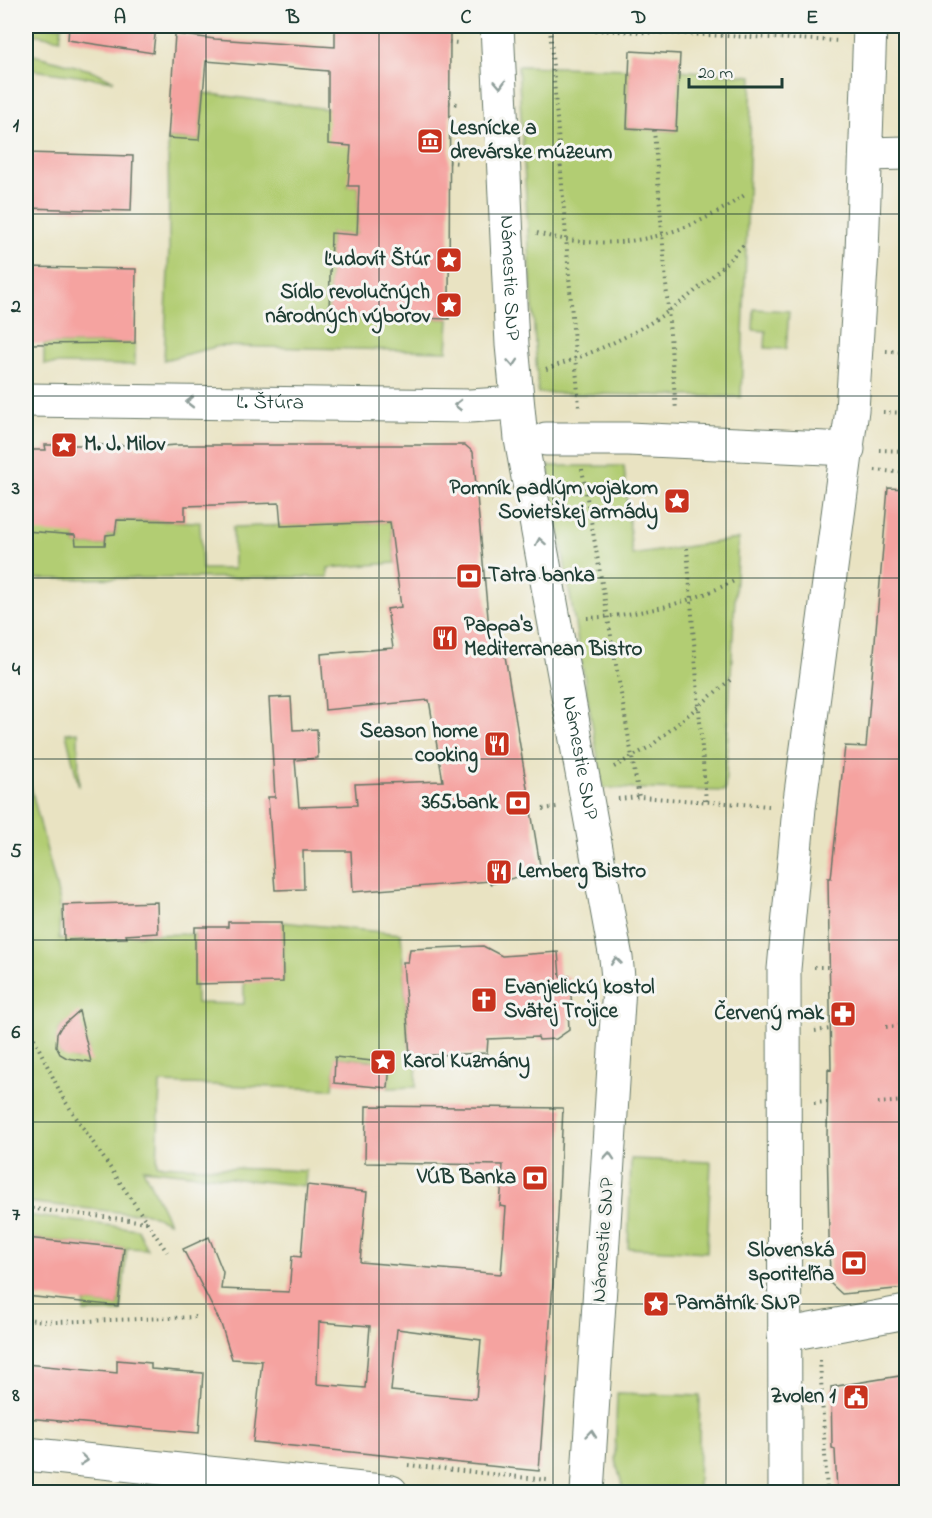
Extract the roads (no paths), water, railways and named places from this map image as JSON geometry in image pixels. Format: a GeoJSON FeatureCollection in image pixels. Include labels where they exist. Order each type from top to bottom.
{"type":"FeatureCollection","features":[{"type":"Feature","properties":{"kind":"street","name":"Námestie SNP"},"geometry":{"type":"LineString","coordinates":[[508,26],[516,403],[619,987],[587,1492]]}},
{"type":"Feature","properties":{"kind":"street"},"geometry":{"type":"LineString","coordinates":[[785,1492],[784,969],[799,808],[848,449],[867,154],[870,34]]}},
{"type":"Feature","properties":{"kind":"street"},"geometry":{"type":"LineString","coordinates":[[867,154],[906,153]]}},
{"type":"Feature","properties":{"kind":"street","name":"Ľ. Štúra"},"geometry":{"type":"LineString","coordinates":[[26,400],[470,406],[516,403]]}},
{"type":"Feature","properties":{"kind":"street"},"geometry":{"type":"LineString","coordinates":[[568,439],[848,449]]}},
{"type":"Feature","properties":{"kind":"street"},"geometry":{"type":"LineString","coordinates":[[784,1335],[906,1312]]}},
{"type":"Feature","properties":{"kind":"street"},"geometry":{"type":"LineString","coordinates":[[26,1454],[391,1492]]}},
{"type":"Feature","properties":{"kind":"place","name":"Lesnícke a drevárske múzeum"},"geometry":{"type":"Point","coordinates":[430,141]}},
{"type":"Feature","properties":{"kind":"place","name":"Ľudovít Štúr"},"geometry":{"type":"Point","coordinates":[449,260]}},
{"type":"Feature","properties":{"kind":"place","name":"Sídlo revolučných národných výborov"},"geometry":{"type":"Point","coordinates":[449,305]}},
{"type":"Feature","properties":{"kind":"place","name":"M. J. Milov"},"geometry":{"type":"Point","coordinates":[64,445]}},
{"type":"Feature","properties":{"kind":"place","name":"Pomník padlým vojakom Sovietskej armády"},"geometry":{"type":"Point","coordinates":[677,501]}},
{"type":"Feature","properties":{"kind":"place","name":"Tatra banka"},"geometry":{"type":"Point","coordinates":[469,576]}},
{"type":"Feature","properties":{"kind":"place","name":"Pappa's Mediterranean Bistro"},"geometry":{"type":"Point","coordinates":[445,638]}},
{"type":"Feature","properties":{"kind":"place","name":"Season home cooking"},"geometry":{"type":"Point","coordinates":[497,744]}},
{"type":"Feature","properties":{"kind":"place","name":"365.bank"},"geometry":{"type":"Point","coordinates":[518,803]}},
{"type":"Feature","properties":{"kind":"place","name":"Lemberg Bistro"},"geometry":{"type":"Point","coordinates":[499,872]}},
{"type":"Feature","properties":{"kind":"place","name":"Evanjelický kostol Svätej Trojice"},"geometry":{"type":"Point","coordinates":[484,1000]}},
{"type":"Feature","properties":{"kind":"place","name":"Červený mak"},"geometry":{"type":"Point","coordinates":[843,1014]}},
{"type":"Feature","properties":{"kind":"place","name":"Karol Kuzmány"},"geometry":{"type":"Point","coordinates":[383,1062]}},
{"type":"Feature","properties":{"kind":"place","name":"VÚB Banka"},"geometry":{"type":"Point","coordinates":[535,1178]}},
{"type":"Feature","properties":{"kind":"place","name":"Slovenská sporiteľňa"},"geometry":{"type":"Point","coordinates":[854,1263]}},
{"type":"Feature","properties":{"kind":"place","name":"Pamätník SNP"},"geometry":{"type":"Point","coordinates":[656,1304]}},
{"type":"Feature","properties":{"kind":"place","name":"Zvolen 1"},"geometry":{"type":"Point","coordinates":[856,1397]}}]}
